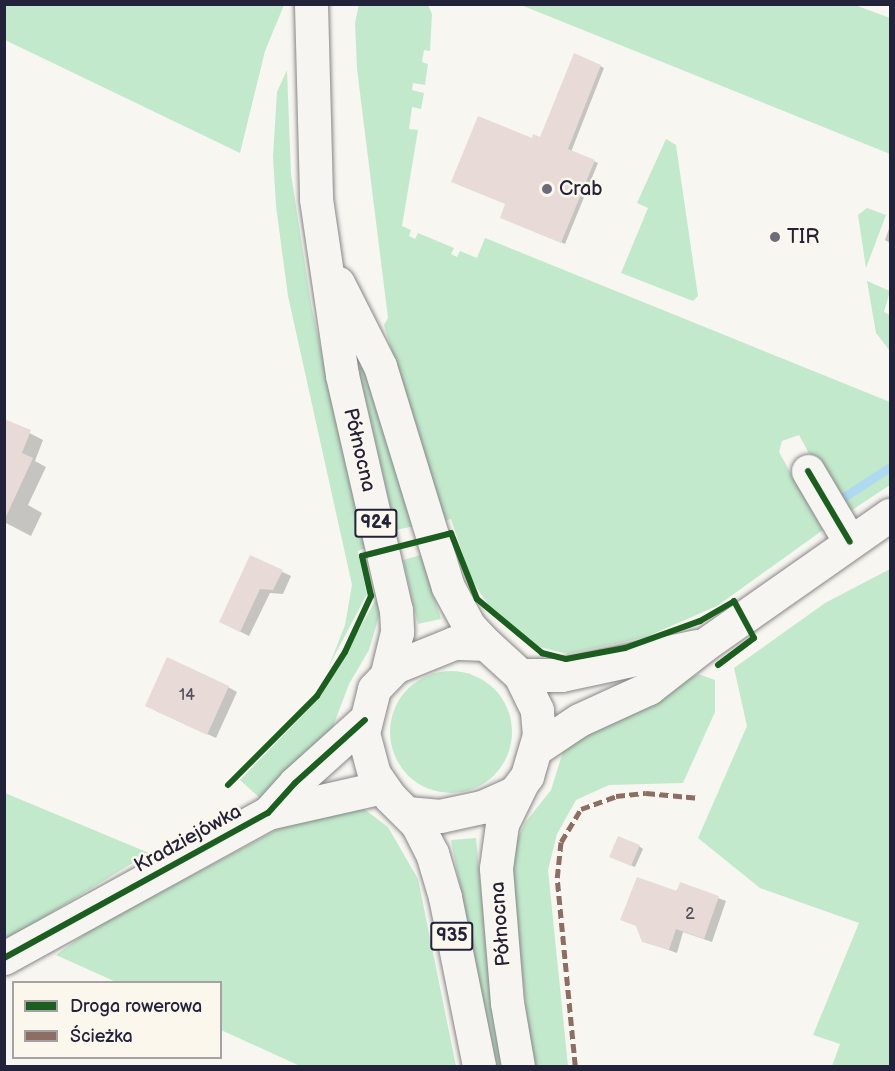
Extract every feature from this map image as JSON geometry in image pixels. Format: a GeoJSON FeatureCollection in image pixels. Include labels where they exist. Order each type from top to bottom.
{"type":"FeatureCollection","features":[{"type":"Feature","properties":{"kind":"main road","name":"Północna"},"geometry":{"type":"LineString","coordinates":[[311,4],[315,179],[342,375],[396,610],[397,632],[387,673]]}},
{"type":"Feature","properties":{"kind":"main road","name":"Północna"},"geometry":{"type":"LineString","coordinates":[[327,262],[380,366],[448,587],[469,626],[486,644]]}},
{"type":"Feature","properties":{"kind":"main road"},"geometry":{"type":"LineString","coordinates":[[808,471],[850,542]]}},
{"type":"Feature","properties":{"kind":"main road"},"geometry":{"type":"LineString","coordinates":[[537,748],[579,720],[649,688],[704,645],[891,515]]}},
{"type":"Feature","properties":{"kind":"main road"},"geometry":{"type":"LineString","coordinates":[[387,673],[440,647],[461,642],[486,644]]}},
{"type":"Feature","properties":{"kind":"main road","name":"924"},"geometry":{"type":"LineString","coordinates":[[486,644],[520,675],[537,710],[537,748],[521,785]]}},
{"type":"Feature","properties":{"kind":"main road"},"geometry":{"type":"LineString","coordinates":[[520,675],[561,675],[704,645]]}},
{"type":"Feature","properties":{"kind":"main road","name":"924"},"geometry":{"type":"LineString","coordinates":[[387,673],[374,689],[365,720],[368,760],[382,787],[407,813]]}},
{"type":"Feature","properties":{"kind":"main road","name":"Kradziejówka"},"geometry":{"type":"LineString","coordinates":[[268,813],[295,783],[365,720]]}},
{"type":"Feature","properties":{"kind":"main road","name":"Północna"},"geometry":{"type":"LineString","coordinates":[[519,1066],[507,1003],[496,868],[501,830],[521,785]]}},
{"type":"Feature","properties":{"kind":"main road"},"geometry":{"type":"LineString","coordinates":[[407,813],[432,816],[461,813],[506,798],[521,785]]}},
{"type":"Feature","properties":{"kind":"main road","name":"Kradziejówka"},"geometry":{"type":"LineString","coordinates":[[4,958],[268,813],[382,787]]}},
{"type":"Feature","properties":{"kind":"main road","name":"935"},"geometry":{"type":"LineString","coordinates":[[407,813],[426,838],[439,872],[478,1066]]}},
{"type":"Feature","properties":{"kind":"green space"},"geometry":{"type":"Polygon","coordinates":[[[359,4],[428,5],[432,14],[430,51],[424,50],[422,62],[428,64],[425,85],[413,83],[412,90],[424,93],[421,109],[412,107],[409,129],[418,130],[402,226],[411,230],[409,236],[415,239],[418,233],[454,248],[451,254],[457,257],[460,251],[477,258],[485,238],[890,402],[890,485],[852,510],[837,505],[799,435],[782,441],[779,452],[823,530],[717,606],[646,637],[568,654],[539,647],[491,609],[471,579],[451,519],[443,521],[384,325],[388,318],[357,69],[355,23],[359,4]]]}},
{"type":"Feature","properties":{"kind":"green space"},"geometry":{"type":"Polygon","coordinates":[[[852,4],[890,18],[890,154],[521,5],[852,4]]]}},
{"type":"Feature","properties":{"kind":"green space"},"geometry":{"type":"Polygon","coordinates":[[[4,5],[284,5],[265,51],[240,153],[5,40],[4,5]]]}},
{"type":"Feature","properties":{"kind":"green space"},"geometry":{"type":"Polygon","coordinates":[[[287,70],[291,174],[312,309],[365,548],[358,551],[367,594],[329,666],[345,625],[352,585],[288,296],[276,206],[273,157],[277,92],[287,70]]]}},
{"type":"Feature","properties":{"kind":"green space"},"geometry":{"type":"Polygon","coordinates":[[[666,139],[676,145],[698,296],[693,301],[621,273],[648,208],[637,203],[666,139]]]}},
{"type":"Feature","properties":{"kind":"green space"},"geometry":{"type":"Polygon","coordinates":[[[867,208],[886,215],[866,268],[858,215],[867,208]]]}},
{"type":"Feature","properties":{"kind":"green space"},"geometry":{"type":"Polygon","coordinates":[[[867,281],[890,291],[884,312],[890,315],[890,351],[876,333],[867,281]]]}},
{"type":"Feature","properties":{"kind":"green space"},"geometry":{"type":"Polygon","coordinates":[[[365,366],[414,526],[396,530],[360,376],[359,368],[365,366]]]}},
{"type":"Feature","properties":{"kind":"green space"},"geometry":{"type":"Polygon","coordinates":[[[421,555],[441,619],[418,624],[403,560],[421,555]]]}},
{"type":"Feature","properties":{"kind":"green space"},"geometry":{"type":"Polygon","coordinates":[[[890,569],[890,1066],[832,1066],[840,1044],[813,1035],[859,923],[760,888],[698,838],[747,726],[734,668],[825,603],[890,569]]]}},
{"type":"Feature","properties":{"kind":"green space"},"geometry":{"type":"Polygon","coordinates":[[[378,596],[379,616],[369,650],[349,684],[331,732],[260,798],[240,780],[321,696],[378,596]]]}},
{"type":"Feature","properties":{"kind":"green space"},"geometry":{"type":"Polygon","coordinates":[[[451,671],[474,676],[485,681],[494,689],[502,698],[507,709],[512,732],[507,755],[502,766],[494,775],[485,783],[474,788],[451,793],[428,788],[417,783],[408,775],[400,766],[395,755],[390,732],[395,709],[400,698],[408,689],[417,681],[428,676],[451,671]]]}},
{"type":"Feature","properties":{"kind":"green space"},"geometry":{"type":"Polygon","coordinates":[[[698,674],[715,680],[715,712],[683,783],[609,785],[576,800],[557,834],[548,870],[568,1066],[533,1066],[514,906],[513,848],[525,823],[551,790],[566,742],[698,674]]]}},
{"type":"Feature","properties":{"kind":"green space"},"geometry":{"type":"Polygon","coordinates":[[[5,793],[149,853],[5,941],[5,793]]]}},
{"type":"Feature","properties":{"kind":"green space"},"geometry":{"type":"Polygon","coordinates":[[[360,806],[388,827],[418,879],[456,1066],[300,1066],[222,1030],[222,981],[114,981],[56,955],[90,930],[282,827],[360,806]]]}},
{"type":"Feature","properties":{"kind":"green space"},"geometry":{"type":"Polygon","coordinates":[[[476,838],[493,1016],[502,1066],[495,1066],[451,840],[476,838]]]}},
{"type":"Feature","properties":{"kind":"building"},"geometry":{"type":"Polygon","coordinates":[[[574,53],[601,65],[568,149],[595,160],[561,243],[500,218],[505,204],[451,182],[478,116],[532,138],[533,134],[540,137],[574,53]]]}},
{"type":"Feature","properties":{"kind":"building"},"geometry":{"type":"Polygon","coordinates":[[[4,419],[31,430],[22,453],[33,458],[4,521],[4,419]]]}},
{"type":"Feature","properties":{"kind":"building"},"geometry":{"type":"Polygon","coordinates":[[[250,555],[283,570],[273,590],[260,589],[240,632],[219,622],[250,555]]]}},
{"type":"Feature","properties":{"kind":"building"},"geometry":{"type":"Polygon","coordinates":[[[167,657],[229,686],[207,735],[145,706],[167,657]]]}},
{"type":"Feature","properties":{"kind":"building"},"geometry":{"type":"Polygon","coordinates":[[[618,836],[640,845],[631,866],[609,857],[618,836]]]}},
{"type":"Feature","properties":{"kind":"building"},"geometry":{"type":"Polygon","coordinates":[[[637,877],[677,891],[680,882],[719,896],[704,939],[676,929],[669,950],[642,942],[636,926],[620,920],[637,877]]]}},
{"type":"Feature","properties":{"kind":"waterway"},"geometry":{"type":"LineString","coordinates":[[842,498],[890,467]]}},
{"type":"Feature","properties":{"kind":"marked path"},"geometry":{"type":"LineString","coordinates":[[575,1066],[557,878],[561,842],[581,809],[616,796],[646,793],[700,798]]}},
{"type":"Feature","properties":{"kind":"cycle path"},"geometry":{"type":"LineString","coordinates":[[808,471],[850,542]]}},
{"type":"Feature","properties":{"kind":"cycle path"},"geometry":{"type":"LineString","coordinates":[[228,785],[317,696],[345,652],[371,596],[362,556],[451,533],[477,599],[542,653],[566,659],[625,648],[700,621],[734,601],[754,638],[718,665]]}},
{"type":"Feature","properties":{"kind":"cycle path"},"geometry":{"type":"LineString","coordinates":[[4,958],[268,813],[295,783],[365,720]]}},
{"type":"Feature","properties":{"kind":"place","name":"Crab"},"geometry":{"type":"Point","coordinates":[547,189]}},
{"type":"Feature","properties":{"kind":"place","name":"TIR"},"geometry":{"type":"Point","coordinates":[775,237]}}]}
